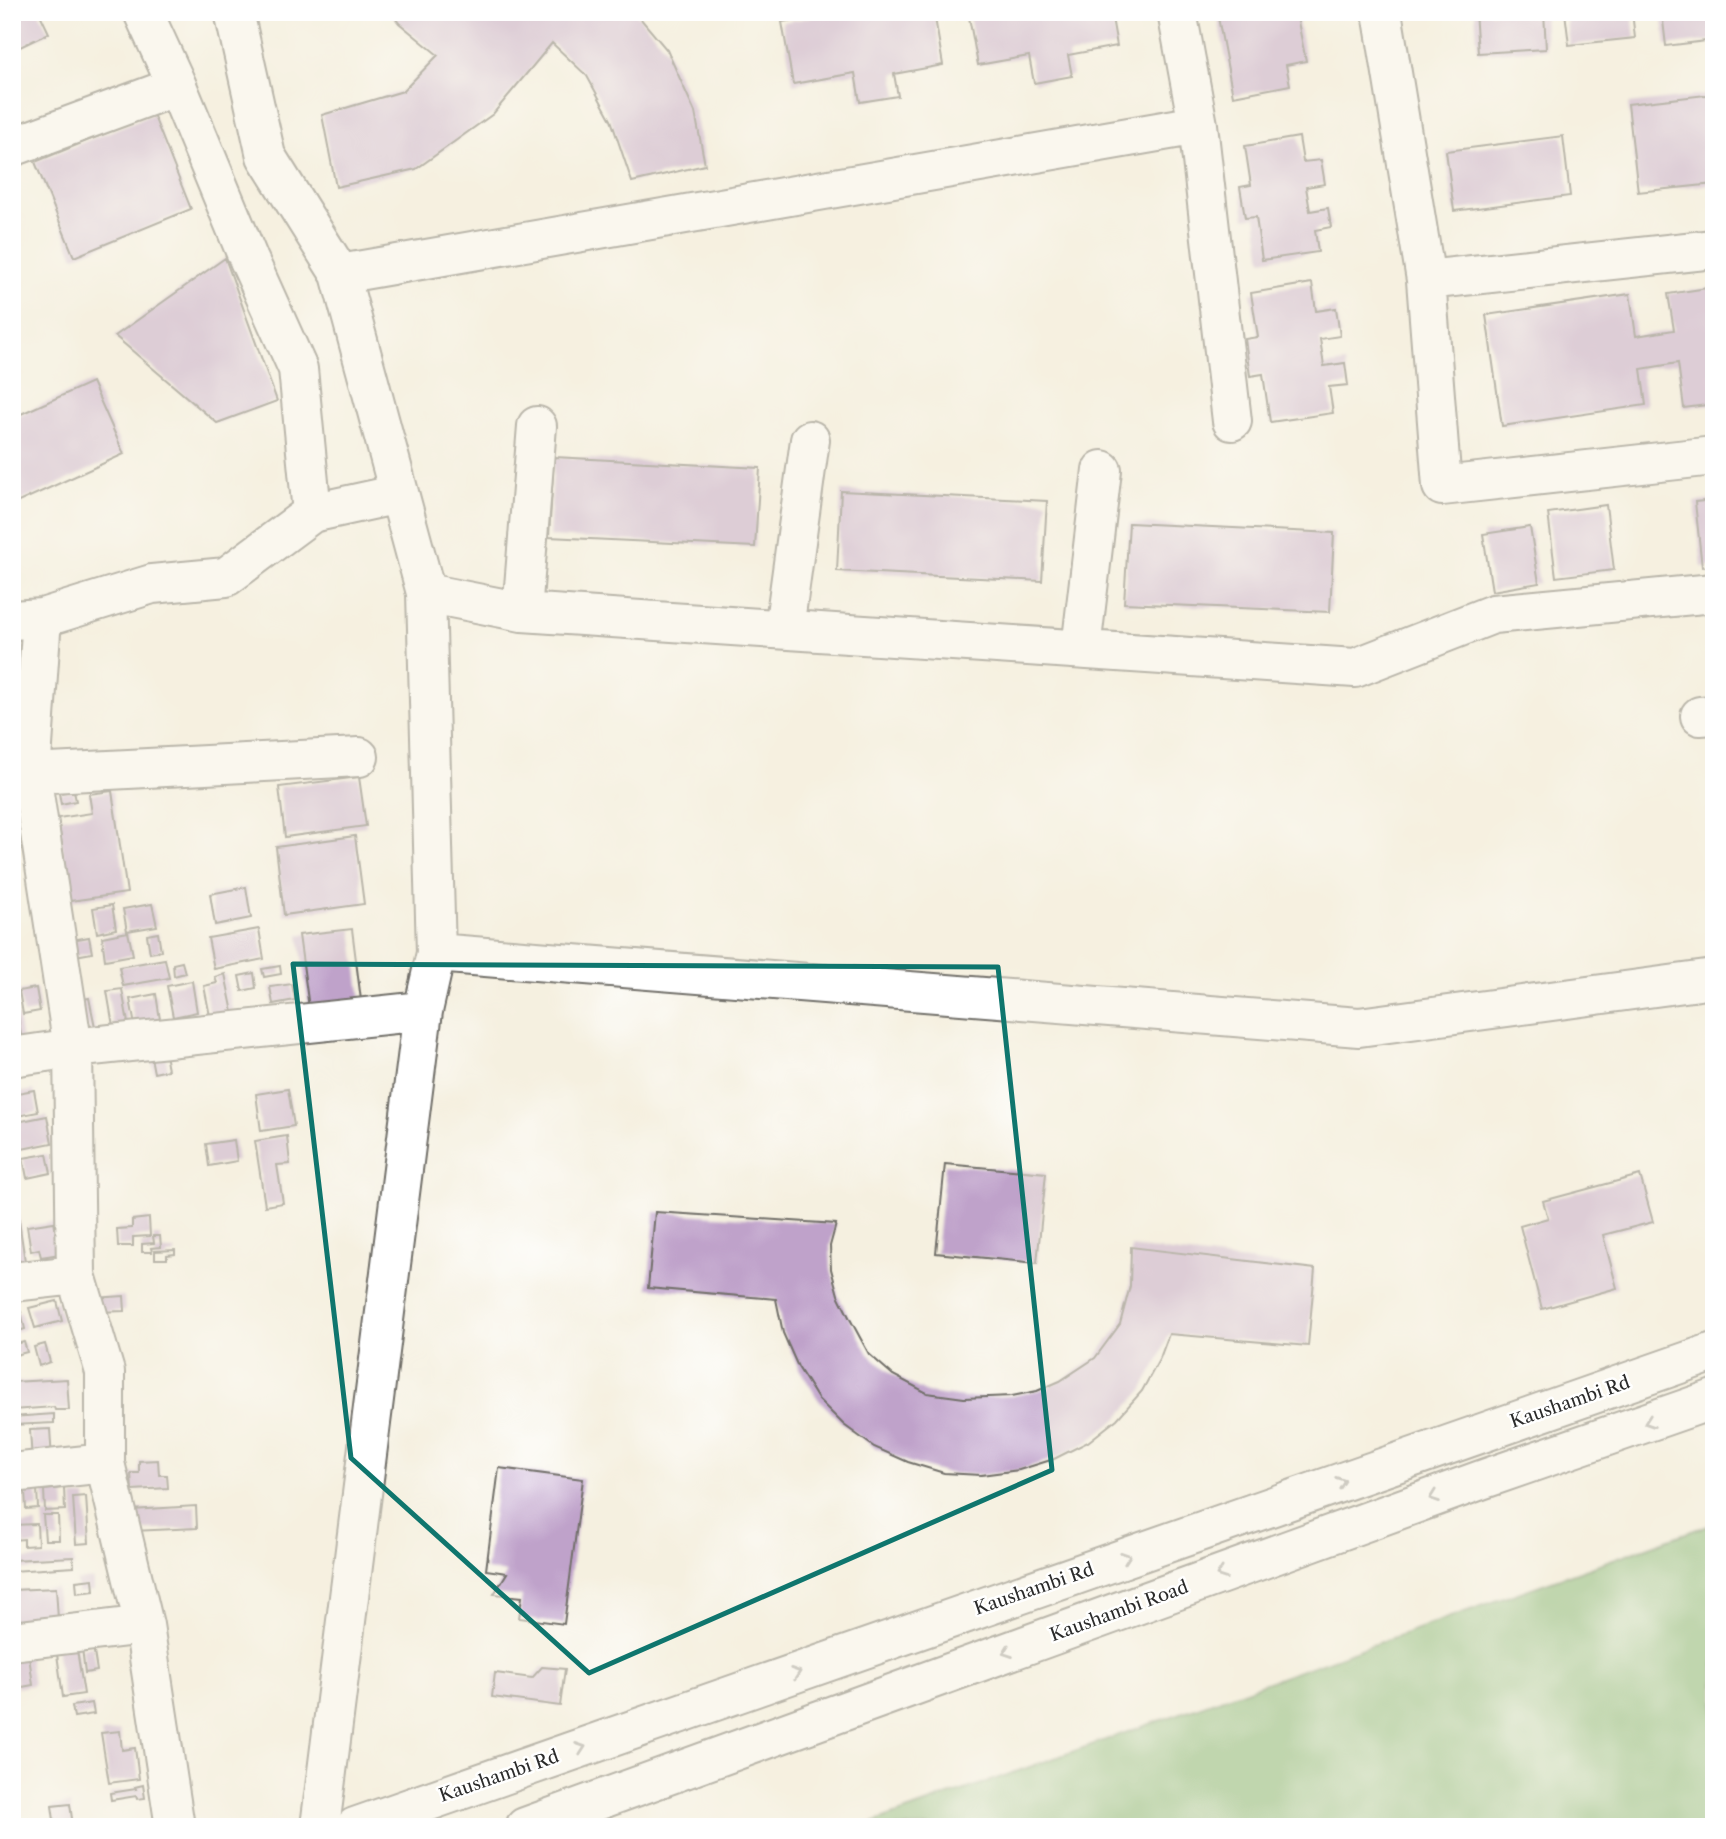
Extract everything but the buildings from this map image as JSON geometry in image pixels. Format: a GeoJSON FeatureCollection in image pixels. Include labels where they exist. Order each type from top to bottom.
{"type":"FeatureCollection","features":[{"type":"Feature","properties":{"kind":"street"},"geometry":{"type":"LineString","coordinates":[[143,12],[298,369],[312,513]]}},
{"type":"Feature","properties":{"kind":"street"},"geometry":{"type":"LineString","coordinates":[[234,12],[266,156],[340,274],[426,593],[436,953],[423,1011],[320,1827]]}},
{"type":"Feature","properties":{"kind":"street"},"geometry":{"type":"LineString","coordinates":[[1177,12],[1198,125],[1232,421]]}},
{"type":"Feature","properties":{"kind":"street"},"geometry":{"type":"LineString","coordinates":[[1382,12],[1426,280],[1442,486],[1714,456]]}},
{"type":"Feature","properties":{"kind":"street"},"geometry":{"type":"LineString","coordinates":[[12,147],[177,86]]}},
{"type":"Feature","properties":{"kind":"street"},"geometry":{"type":"LineString","coordinates":[[340,274],[1198,125]]}},
{"type":"Feature","properties":{"kind":"street"},"geometry":{"type":"LineString","coordinates":[[1426,280],[1714,249]]}},
{"type":"Feature","properties":{"kind":"street"},"geometry":{"type":"LineString","coordinates":[[522,611],[537,426]]}},
{"type":"Feature","properties":{"kind":"street"},"geometry":{"type":"LineString","coordinates":[[784,629],[810,440]]}},
{"type":"Feature","properties":{"kind":"street"},"geometry":{"type":"LineString","coordinates":[[1081,649],[1102,470]]}},
{"type":"Feature","properties":{"kind":"street"},"geometry":{"type":"LineString","coordinates":[[175,1827],[144,1625],[105,1463],[105,1372],[76,1275],[73,1048],[30,774],[27,619],[152,584],[226,577],[312,513],[399,494]]}},
{"type":"Feature","properties":{"kind":"street"},"geometry":{"type":"LineString","coordinates":[[426,593],[522,611],[1356,668],[1493,614],[1714,593]]}},
{"type":"Feature","properties":{"kind":"street"},"geometry":{"type":"LineString","coordinates":[[30,774],[359,757]]}},
{"type":"Feature","properties":{"kind":"street"},"geometry":{"type":"LineString","coordinates":[[436,953],[1359,1027],[1714,979]]}},
{"type":"Feature","properties":{"kind":"street"},"geometry":{"type":"LineString","coordinates":[[12,1057],[73,1048],[423,1011]]}},
{"type":"Feature","properties":{"kind":"street"},"geometry":{"type":"LineString","coordinates":[[12,1282],[76,1275]]}},
{"type":"Feature","properties":{"kind":"street","name":"Kaushambi Rd"},"geometry":{"type":"LineString","coordinates":[[355,1827],[1714,1352]]}},
{"type":"Feature","properties":{"kind":"street","name":"Kaushambi Road"},"geometry":{"type":"LineString","coordinates":[[525,1827],[1481,1480],[1714,1399]]}},
{"type":"Feature","properties":{"kind":"street"},"geometry":{"type":"LineString","coordinates":[[12,1473],[105,1463]]}},
{"type":"Feature","properties":{"kind":"street"},"geometry":{"type":"LineString","coordinates":[[12,1641],[144,1625]]}},
{"type":"Feature","properties":{"kind":"highlighted area"},"geometry":{"type":"Polygon","coordinates":[[[293,964],[998,967],[1052,1470],[589,1673],[351,1458],[293,964]]]}},
{"type":"Feature","properties":{"kind":"green space"},"geometry":{"type":"Polygon","coordinates":[[[1714,1523],[1714,1827],[861,1827],[1714,1523]]]}}]}
